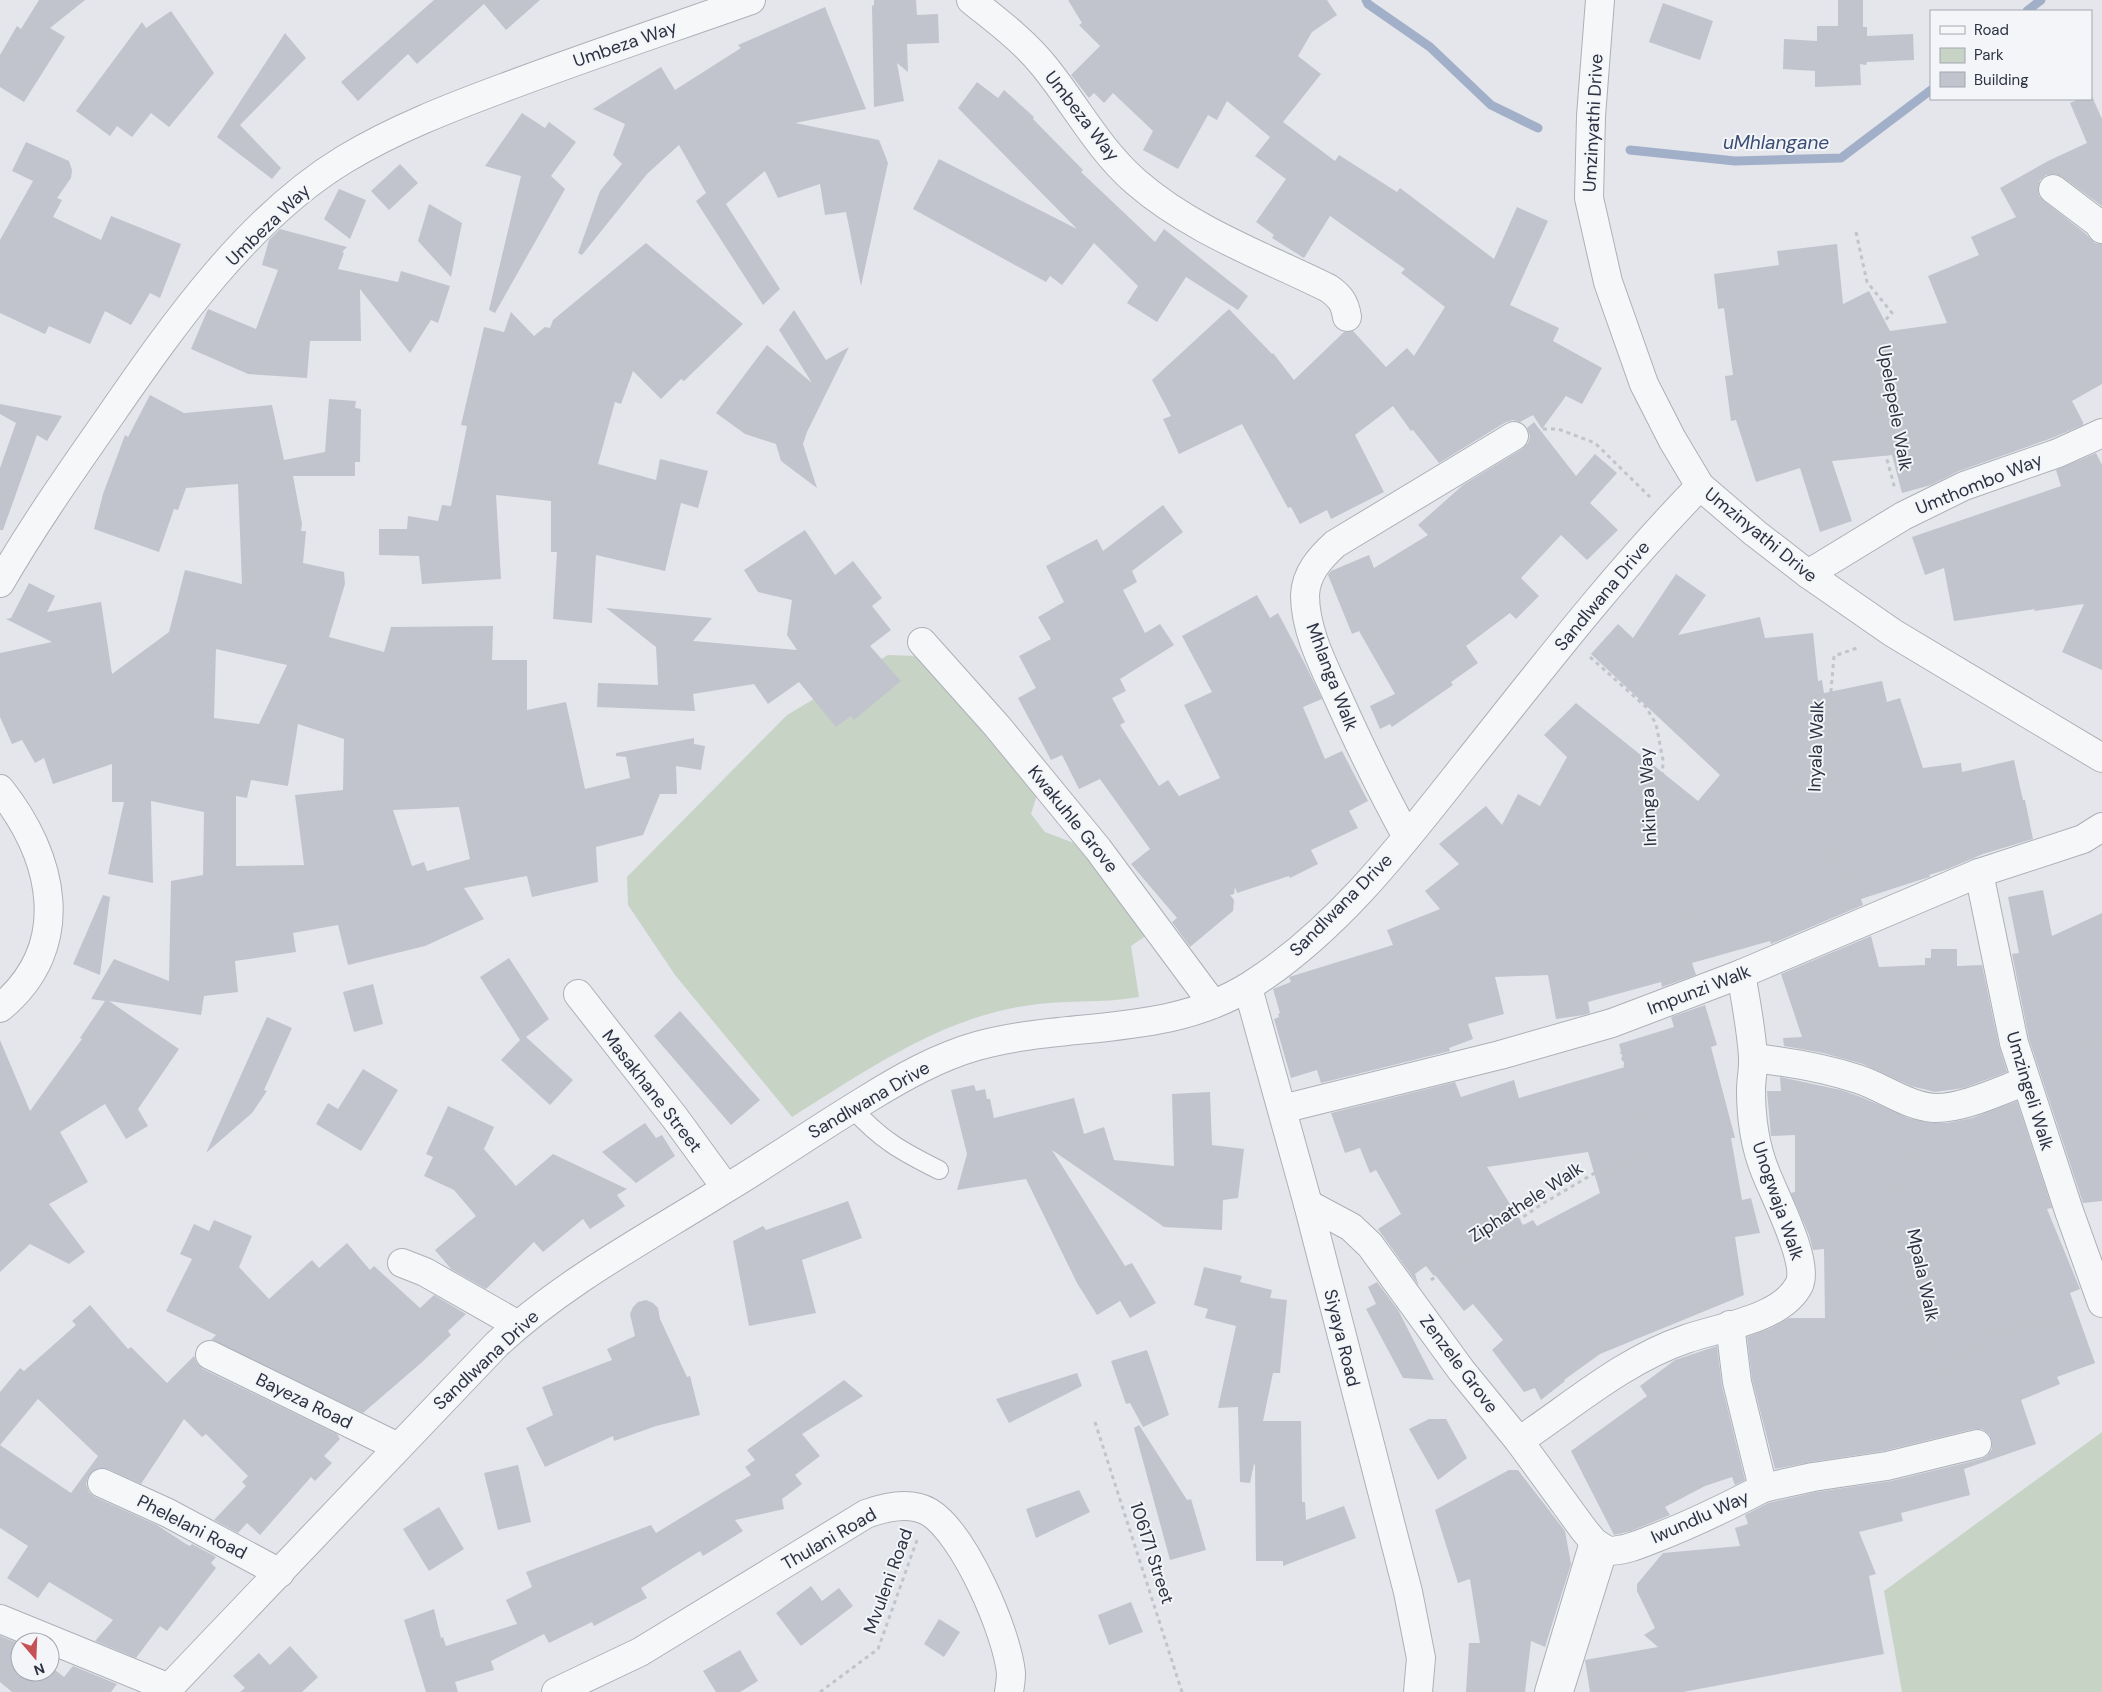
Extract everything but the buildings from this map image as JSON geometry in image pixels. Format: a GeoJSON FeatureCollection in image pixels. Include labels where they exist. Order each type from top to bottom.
{"type":"FeatureCollection","features":[{"type":"Feature","properties":{"kind":"street","name":"Umbeza Way"},"geometry":{"type":"LineString","coordinates":[[0,582],[52,498],[170,332],[207,285],[242,246],[310,182],[344,159],[412,124],[558,67],[751,0]]}},
{"type":"Feature","properties":{"kind":"street","name":"Umbeza Way"},"geometry":{"type":"LineString","coordinates":[[971,0],[1014,34],[1029,49],[1045,67],[1093,136],[1135,181],[1170,209],[1338,294],[1343,302],[1346,317]]}},
{"type":"Feature","properties":{"kind":"street","name":"Umzinyathi Drive"},"geometry":{"type":"LineString","coordinates":[[1600,0],[1589,145],[1589,198],[1608,282],[1644,384],[1672,439],[1700,486],[1755,533],[1808,574],[1893,633],[2102,758]]}},
{"type":"Feature","properties":{"kind":"street"},"geometry":{"type":"LineString","coordinates":[[2053,189],[2098,223],[2102,229]]}},
{"type":"Feature","properties":{"kind":"street","name":"Umthombo Way"},"geometry":{"type":"LineString","coordinates":[[1808,574],[1903,516],[1964,486],[2058,453],[2102,433]]}},
{"type":"Feature","properties":{"kind":"street","name":"Mhlanga Walk"},"geometry":{"type":"LineString","coordinates":[[1407,837],[1358,744],[1316,648],[1308,617],[1305,595],[1307,581],[1321,557],[1335,544],[1514,436]]}},
{"type":"Feature","properties":{"kind":"street","name":"Sandlwana Drive"},"geometry":{"type":"LineString","coordinates":[[167,1690],[280,1573],[459,1382],[518,1325],[563,1291],[634,1244],[894,1082],[933,1063],[976,1046],[1036,1035],[1139,1024],[1213,1004],[1248,988],[1309,942],[1363,888],[1407,837],[1565,640],[1670,517],[1700,486]]}},
{"type":"Feature","properties":{"kind":"street","name":"Kwakuhle Grove"},"geometry":{"type":"LineString","coordinates":[[922,642],[997,726],[1098,849],[1213,1004]]}},
{"type":"Feature","properties":{"kind":"street"},"geometry":{"type":"LineString","coordinates":[[0,789],[13,806],[32,838],[43,868],[50,915],[39,961],[26,982],[0,1008]]}},
{"type":"Feature","properties":{"kind":"street","name":"Impunzi Walk"},"geometry":{"type":"LineString","coordinates":[[1282,1109],[1500,1055],[1612,1023],[1741,974],[1979,873],[2083,839],[2102,827]]}},
{"type":"Feature","properties":{"kind":"street","name":"Umzingeli Walk"},"geometry":{"type":"LineString","coordinates":[[1979,873],[2014,1043],[2068,1211],[2092,1312]]}},
{"type":"Feature","properties":{"kind":"street","name":"Unogwaja Walk"},"geometry":{"type":"LineString","coordinates":[[1519,1441],[1633,1363],[1685,1339],[1759,1316],[1787,1302],[1800,1283],[1801,1269],[1798,1253],[1764,1170],[1756,1140],[1751,1104],[1753,1058],[1741,974]]}},
{"type":"Feature","properties":{"kind":"street","name":"Siyaya Road"},"geometry":{"type":"LineString","coordinates":[[1248,988],[1308,1204],[1410,1601],[1421,1658],[1418,1692]]}},
{"type":"Feature","properties":{"kind":"street","name":"Masakhane Street"},"geometry":{"type":"LineString","coordinates":[[578,994],[675,1118],[726,1188]]}},
{"type":"Feature","properties":{"kind":"street"},"geometry":{"type":"LineString","coordinates":[[1753,1058],[1815,1067],[1860,1080],[1918,1105],[1934,1108],[1951,1106],[2026,1081]]}},
{"type":"Feature","properties":{"kind":"street","name":"Zenzele Grove"},"geometry":{"type":"LineString","coordinates":[[1308,1204],[1339,1219],[1360,1234],[1370,1245],[1461,1370],[1601,1547]]}},
{"type":"Feature","properties":{"kind":"street"},"geometry":{"type":"LineString","coordinates":[[402,1262],[425,1272],[518,1325]]}},
{"type":"Feature","properties":{"kind":"street","name":"Iwundlu Way"},"geometry":{"type":"LineString","coordinates":[[1601,1547],[1629,1548],[1707,1516],[1763,1488],[1737,1382],[1730,1325]]}},
{"type":"Feature","properties":{"kind":"street","name":"Bayeza Road"},"geometry":{"type":"LineString","coordinates":[[210,1355],[398,1447]]}},
{"type":"Feature","properties":{"kind":"street"},"geometry":{"type":"LineString","coordinates":[[1763,1488],[1887,1466],[1968,1445]]}},
{"type":"Feature","properties":{"kind":"street","name":"Phelelani Road"},"geometry":{"type":"LineString","coordinates":[[102,1482],[168,1513],[280,1573]]}},
{"type":"Feature","properties":{"kind":"street","name":"Thulani Road"},"geometry":{"type":"LineString","coordinates":[[556,1692],[647,1648],[866,1514],[884,1508],[900,1506],[928,1511]]}},
{"type":"Feature","properties":{"kind":"street"},"geometry":{"type":"LineString","coordinates":[[928,1511],[944,1524],[963,1550],[989,1602],[1004,1640],[1011,1674],[1009,1692]]}},
{"type":"Feature","properties":{"kind":"street"},"geometry":{"type":"LineString","coordinates":[[1549,1692],[1601,1547]]}},
{"type":"Feature","properties":{"kind":"street"},"geometry":{"type":"LineString","coordinates":[[0,1619],[167,1690]]}},
{"type":"Feature","properties":{"kind":"lane"},"geometry":{"type":"LineString","coordinates":[[852,1108],[872,1130],[889,1143],[939,1170]]}},
{"type":"Feature","properties":{"kind":"lane"},"geometry":{"type":"LineString","coordinates":[[1564,1692],[1601,1547]]}},
{"type":"Feature","properties":{"kind":"path","name":"Upelepele Walk"},"geometry":{"type":"LineString","coordinates":[[1856,232],[1867,282],[1892,313],[1869,337],[1886,456],[1903,516]]}},
{"type":"Feature","properties":{"kind":"path"},"geometry":{"type":"LineString","coordinates":[[1514,436],[1537,429],[1558,429],[1595,443],[1670,517]]}},
{"type":"Feature","properties":{"kind":"path","name":"Inyala Walk"},"geometry":{"type":"LineString","coordinates":[[1865,923],[1831,850],[1825,760],[1834,656],[1893,633]]}},
{"type":"Feature","properties":{"kind":"path","name":"Inkinga Way"},"geometry":{"type":"LineString","coordinates":[[1565,640],[1586,653],[1646,707],[1656,724],[1663,760],[1661,819],[1668,875],[1700,961],[1703,989]]}},
{"type":"Feature","properties":{"kind":"path","name":"Ziphathele Walk"},"geometry":{"type":"LineString","coordinates":[[1411,1300],[1432,1280],[1542,1204],[1593,1174],[1651,1154],[1612,1023]]}},
{"type":"Feature","properties":{"kind":"path"},"geometry":{"type":"LineString","coordinates":[[2026,1081],[2080,1052],[2102,1037]]}},
{"type":"Feature","properties":{"kind":"path","name":"Mpala Walk"},"geometry":{"type":"LineString","coordinates":[[1918,1105],[1912,1151],[1900,1185],[1899,1219],[1896,1232],[1923,1338],[1968,1445]]}},
{"type":"Feature","properties":{"kind":"path"},"geometry":{"type":"LineString","coordinates":[[1939,1375],[1996,1331],[2092,1312]]}},
{"type":"Feature","properties":{"kind":"path","name":"106171 Street"},"geometry":{"type":"LineString","coordinates":[[1095,1422],[1182,1692]]}},
{"type":"Feature","properties":{"kind":"path","name":"Mvuleni Road"},"geometry":{"type":"LineString","coordinates":[[820,1692],[878,1649],[928,1511]]}},
{"type":"Feature","properties":{"kind":"green space"},"geometry":{"type":"Polygon","coordinates":[[[888,655],[919,656],[995,741],[1037,795],[1031,814],[1045,832],[1079,845],[1147,935],[1131,946],[1139,997],[1024,1006],[992,1013],[961,1023],[932,1035],[875,1065],[792,1117],[675,975],[628,905],[627,877],[787,715],[888,655]]]}},
{"type":"Feature","properties":{"kind":"green space"},"geometry":{"type":"Polygon","coordinates":[[[2102,1432],[2102,1692],[1902,1692],[1884,1591],[2102,1432]]]}},
{"type":"Feature","properties":{"kind":"waterway","name":"uMhlangane"},"geometry":{"type":"LineString","coordinates":[[1366,0],[1368,4],[1430,47],[1491,105],[1538,128]]}},
{"type":"Feature","properties":{"kind":"waterway","name":"uMhlangane"},"geometry":{"type":"LineString","coordinates":[[2028,10],[2041,0]]}},
{"type":"Feature","properties":{"kind":"waterway","name":"uMhlangane"},"geometry":{"type":"LineString","coordinates":[[1630,150],[1735,161],[1841,158],[1930,91]]}}]}
